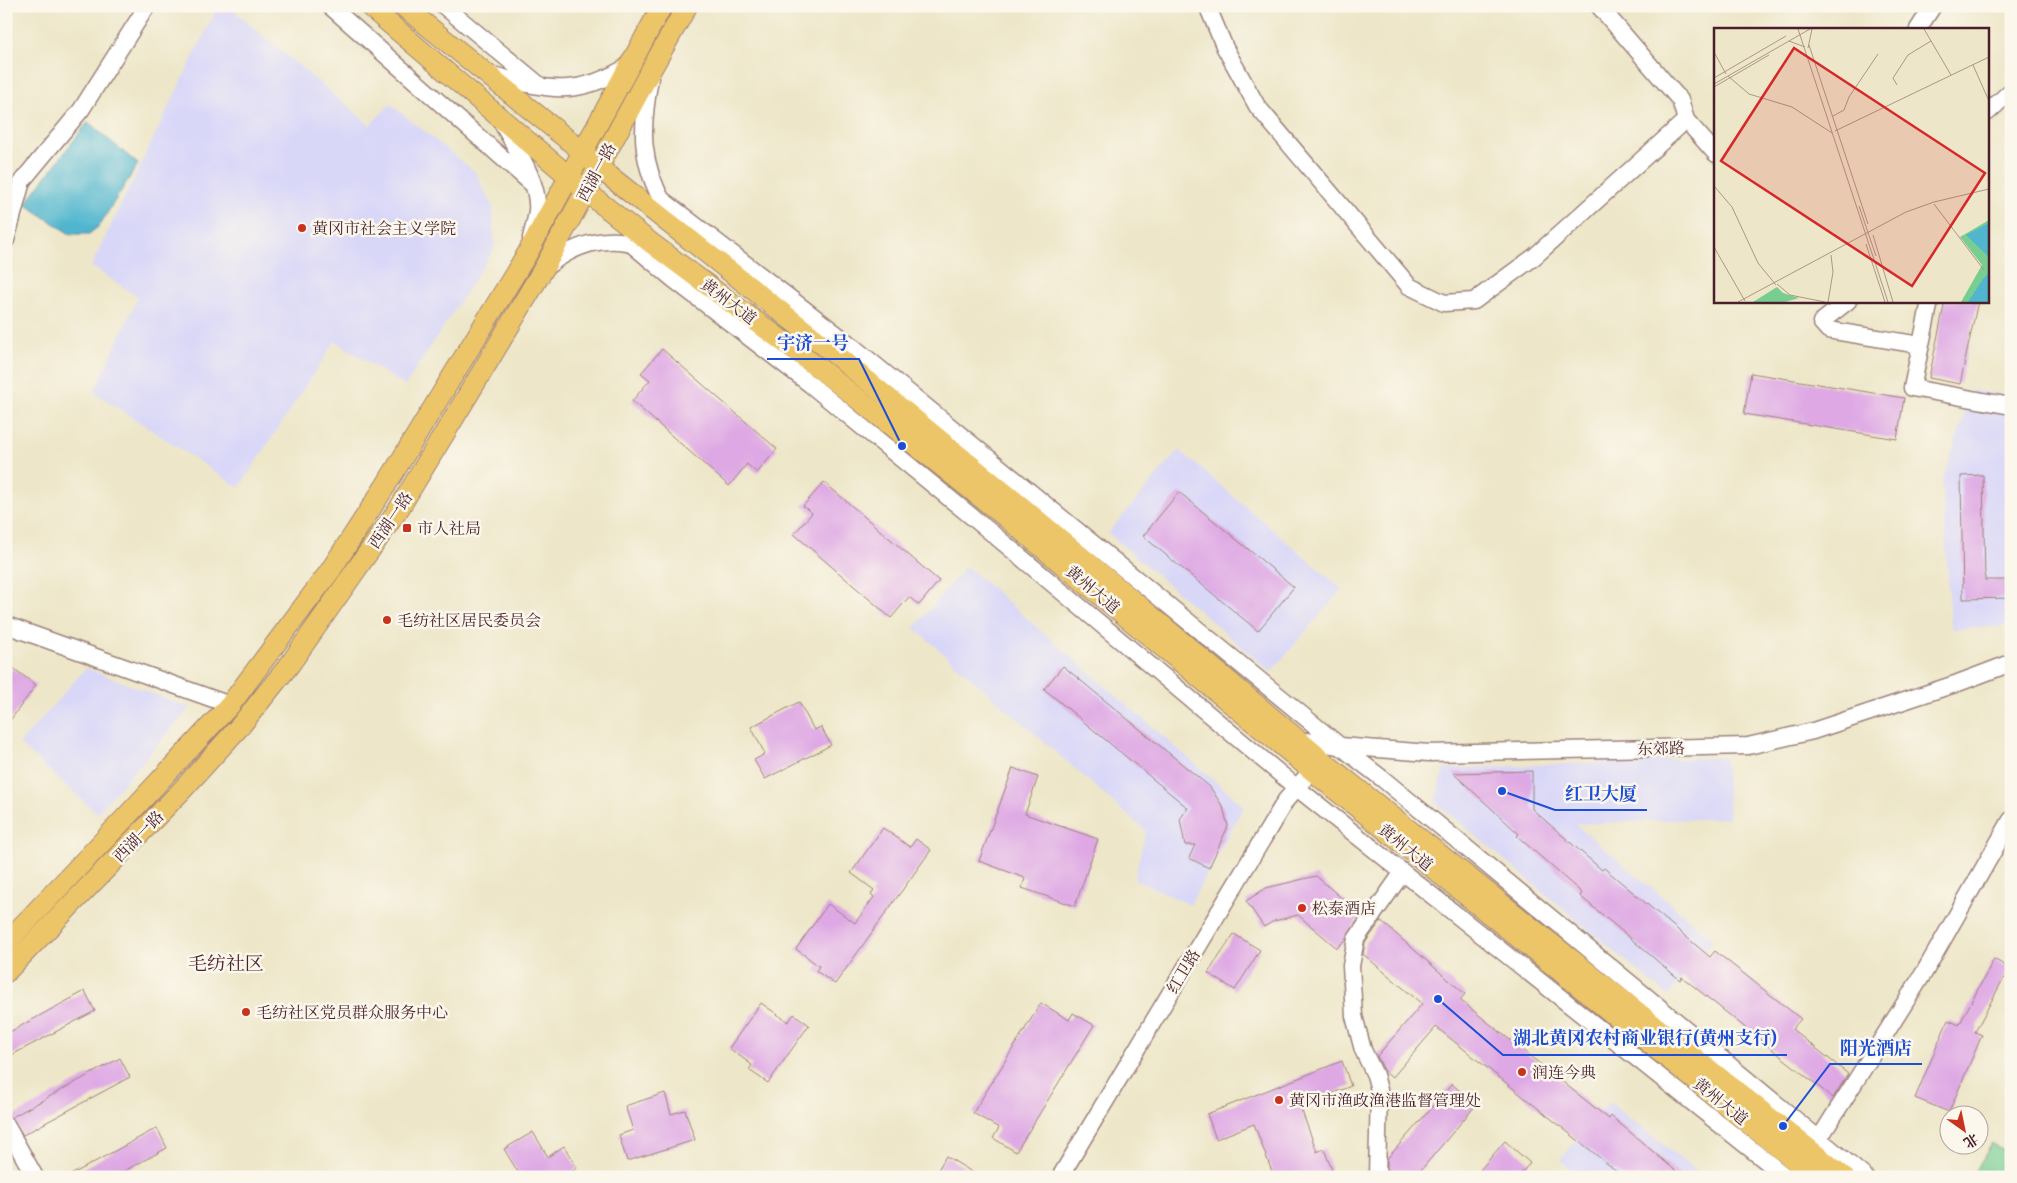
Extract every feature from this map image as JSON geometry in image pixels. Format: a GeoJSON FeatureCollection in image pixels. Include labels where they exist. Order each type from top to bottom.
{"type":"FeatureCollection","features":[{"type":"Feature","properties":{"kind":"main road","name":"黄州大道"},"geometry":{"type":"LineString","coordinates":[[369,6],[586,190],[824,372],[970,488],[1312,770],[1815,1177]]}},
{"type":"Feature","properties":{"kind":"main road","name":"黄州大道"},"geometry":{"type":"LineString","coordinates":[[403,6],[583,152],[598,167],[1024,508],[1299,740],[1844,1177]]}},
{"type":"Feature","properties":{"kind":"main road","name":"西湖一路"},"geometry":{"type":"LineString","coordinates":[[6,943],[230,705],[330,572],[386,485],[527,254],[662,6]]}},
{"type":"Feature","properties":{"kind":"main road","name":"西湖一路"},"geometry":{"type":"LineString","coordinates":[[6,972],[183,789],[241,725],[290,664],[398,510],[544,268],[687,6]]}},
{"type":"Feature","properties":{"kind":"street"},"geometry":{"type":"LineString","coordinates":[[6,240],[22,181],[81,110],[147,6]]}},
{"type":"Feature","properties":{"kind":"street"},"geometry":{"type":"LineString","coordinates":[[330,6],[531,183]]}},
{"type":"Feature","properties":{"kind":"street"},"geometry":{"type":"LineString","coordinates":[[444,6],[540,86]]}},
{"type":"Feature","properties":{"kind":"street"},"geometry":{"type":"LineString","coordinates":[[1212,6],[1209,10],[1225,48],[1257,106],[1409,286],[1444,303],[1474,301],[1534,257],[1686,120]]}},
{"type":"Feature","properties":{"kind":"street"},"geometry":{"type":"LineString","coordinates":[[1599,6],[1680,100],[1686,120],[1714,152]]}},
{"type":"Feature","properties":{"kind":"street"},"geometry":{"type":"LineString","coordinates":[[1919,28],[1933,6]]}},
{"type":"Feature","properties":{"kind":"street"},"geometry":{"type":"LineString","coordinates":[[484,72],[557,89],[583,88],[608,79],[632,64]]}},
{"type":"Feature","properties":{"kind":"street"},"geometry":{"type":"LineString","coordinates":[[652,68],[645,108],[644,149],[653,182],[680,232]]}},
{"type":"Feature","properties":{"kind":"street"},"geometry":{"type":"LineString","coordinates":[[1990,110],[2011,92]]}},
{"type":"Feature","properties":{"kind":"street"},"geometry":{"type":"LineString","coordinates":[[497,115],[523,160],[536,198],[537,211],[527,254]]}},
{"type":"Feature","properties":{"kind":"street"},"geometry":{"type":"LineString","coordinates":[[660,198],[852,346],[1340,746],[1399,792],[1865,1177]]}},
{"type":"Feature","properties":{"kind":"street"},"geometry":{"type":"LineString","coordinates":[[544,268],[564,253],[582,245],[608,240],[629,242],[666,253]]}},
{"type":"Feature","properties":{"kind":"street"},"geometry":{"type":"LineString","coordinates":[[629,242],[673,279],[811,385],[1297,788],[1786,1177]]}},
{"type":"Feature","properties":{"kind":"street"},"geometry":{"type":"LineString","coordinates":[[1847,302],[1821,322],[1828,330],[1920,346]]}},
{"type":"Feature","properties":{"kind":"street"},"geometry":{"type":"LineString","coordinates":[[1930,302],[1912,388],[2011,406]]}},
{"type":"Feature","properties":{"kind":"street"},"geometry":{"type":"LineString","coordinates":[[6,626],[230,705]]}},
{"type":"Feature","properties":{"kind":"street","name":"东郊路"},"geometry":{"type":"LineString","coordinates":[[1299,740],[1340,746],[1428,753],[1748,746],[1813,731],[1958,683],[2011,663]]}},
{"type":"Feature","properties":{"kind":"street","name":"红卫路"},"geometry":{"type":"LineString","coordinates":[[1060,1177],[1286,800],[1312,770]]}},
{"type":"Feature","properties":{"kind":"street"},"geometry":{"type":"LineString","coordinates":[[1818,1140],[1925,971],[2011,820]]}},
{"type":"Feature","properties":{"kind":"street"},"geometry":{"type":"LineString","coordinates":[[1376,1177],[1379,1090],[1375,1075],[1363,1050],[1354,1016],[1351,966],[1356,939],[1403,872]]}},
{"type":"Feature","properties":{"kind":"street"},"geometry":{"type":"LineString","coordinates":[[6,1125],[35,1177]]}},
{"type":"Feature","properties":{"kind":"shaded area","name":"黄冈市社会主义学院"},"geometry":{"type":"Polygon","coordinates":[[[218,6],[228,6],[370,125],[390,104],[475,172],[493,207],[494,249],[405,386],[335,341],[239,488],[94,392],[138,297],[91,266],[218,6]]]}},
{"type":"Feature","properties":{"kind":"shaded area"},"geometry":{"type":"Polygon","coordinates":[[[1973,390],[2011,397],[2011,626],[1951,629],[1942,481],[1973,390]]]}},
{"type":"Feature","properties":{"kind":"shaded area"},"geometry":{"type":"Polygon","coordinates":[[[1179,450],[1342,589],[1271,672],[1108,533],[1179,450]]]}},
{"type":"Feature","properties":{"kind":"shaded area"},"geometry":{"type":"Polygon","coordinates":[[[966,566],[1244,806],[1190,905],[1134,879],[1146,831],[914,628],[966,566]]]}},
{"type":"Feature","properties":{"kind":"shaded area"},"geometry":{"type":"Polygon","coordinates":[[[86,668],[190,708],[97,813],[19,744],[86,668]]]}},
{"type":"Feature","properties":{"kind":"shaded area"},"geometry":{"type":"Polygon","coordinates":[[[1725,757],[1729,818],[1575,824],[1714,940],[1668,996],[1435,802],[1444,769],[1725,757]]]}},
{"type":"Feature","properties":{"kind":"shaded area"},"geometry":{"type":"Polygon","coordinates":[[[1609,1102],[1704,1177],[1580,1177],[1560,1160],[1609,1102]]]}},
{"type":"Feature","properties":{"kind":"green space"},"geometry":{"type":"Polygon","coordinates":[[[1992,1144],[2011,1154],[2011,1177],[1971,1177],[1984,1156],[1990,1156],[1992,1144]]]}},
{"type":"Feature","properties":{"kind":"water"},"geometry":{"type":"Polygon","coordinates":[[[88,122],[138,164],[99,226],[89,234],[70,234],[25,204],[88,122]]]}},
{"type":"Feature","properties":{"kind":"building"},"geometry":{"type":"Polygon","coordinates":[[[1945,302],[1978,302],[1960,384],[1929,378],[1945,302]]]}},
{"type":"Feature","properties":{"kind":"building"},"geometry":{"type":"Polygon","coordinates":[[[662,349],[777,449],[757,473],[747,464],[729,486],[632,401],[650,380],[641,373],[662,349]]]}},
{"type":"Feature","properties":{"kind":"building"},"geometry":{"type":"Polygon","coordinates":[[[1751,373],[1904,398],[1897,439],[1744,414],[1751,373]]]}},
{"type":"Feature","properties":{"kind":"building"},"geometry":{"type":"Polygon","coordinates":[[[1983,475],[1985,580],[2011,580],[2011,598],[1963,599],[1961,476],[1983,475]]]}},
{"type":"Feature","properties":{"kind":"building"},"geometry":{"type":"Polygon","coordinates":[[[824,482],[939,581],[919,605],[909,597],[891,618],[794,534],[812,513],[803,506],[824,482]]]}},
{"type":"Feature","properties":{"kind":"building"},"geometry":{"type":"Polygon","coordinates":[[[1179,492],[1294,587],[1258,631],[1143,536],[1179,492]]]}},
{"type":"Feature","properties":{"kind":"building"},"geometry":{"type":"Polygon","coordinates":[[[1063,666],[1210,787],[1223,807],[1228,826],[1209,868],[1189,858],[1195,845],[1185,845],[1180,819],[1188,808],[1044,689],[1063,666]]]}},
{"type":"Feature","properties":{"kind":"building"},"geometry":{"type":"Polygon","coordinates":[[[13,668],[36,685],[6,726],[6,677],[13,668]]]}},
{"type":"Feature","properties":{"kind":"building"},"geometry":{"type":"Polygon","coordinates":[[[799,702],[814,730],[821,727],[831,745],[765,779],[754,760],[765,754],[751,727],[799,702]]]}},
{"type":"Feature","properties":{"kind":"building"},"geometry":{"type":"Polygon","coordinates":[[[1013,768],[1038,777],[1025,814],[1098,839],[1075,906],[1022,888],[1025,878],[979,861],[1013,768]]]}},
{"type":"Feature","properties":{"kind":"building"},"geometry":{"type":"Polygon","coordinates":[[[1532,771],[1532,809],[1602,870],[1604,868],[1710,957],[1715,951],[1801,1019],[1792,1029],[1848,1074],[1833,1098],[1682,977],[1680,980],[1580,896],[1582,893],[1517,836],[1519,834],[1453,773],[1532,771]]]}},
{"type":"Feature","properties":{"kind":"building"},"geometry":{"type":"Polygon","coordinates":[[[883,828],[910,847],[916,839],[931,850],[835,984],[816,971],[819,966],[796,949],[828,904],[855,923],[874,897],[871,894],[874,890],[851,873],[883,828]]]}},
{"type":"Feature","properties":{"kind":"building","name":"松泰酒店"},"geometry":{"type":"Polygon","coordinates":[[[1316,876],[1361,915],[1346,939],[1337,948],[1298,915],[1274,921],[1264,927],[1246,901],[1266,888],[1316,876]]]}},
{"type":"Feature","properties":{"kind":"building"},"geometry":{"type":"Polygon","coordinates":[[[1381,921],[1465,994],[1460,1000],[1609,1119],[1611,1116],[1683,1177],[1624,1177],[1436,1027],[1392,1078],[1385,1072],[1377,1056],[1422,1004],[1363,954],[1365,943],[1381,921]]]}},
{"type":"Feature","properties":{"kind":"building"},"geometry":{"type":"Polygon","coordinates":[[[1234,934],[1260,950],[1235,990],[1208,973],[1234,934]]]}},
{"type":"Feature","properties":{"kind":"building"},"geometry":{"type":"Polygon","coordinates":[[[1994,959],[2009,968],[1975,1032],[1982,1035],[1952,1106],[1940,1106],[1940,1108],[1915,1098],[1948,1020],[1959,1025],[1994,959]]]}},
{"type":"Feature","properties":{"kind":"building"},"geometry":{"type":"Polygon","coordinates":[[[85,991],[95,1011],[6,1058],[6,1034],[85,991]]]}},
{"type":"Feature","properties":{"kind":"building"},"geometry":{"type":"Polygon","coordinates":[[[761,1003],[788,1022],[794,1014],[809,1025],[768,1083],[749,1070],[752,1065],[729,1048],[761,1003]]]}},
{"type":"Feature","properties":{"kind":"building"},"geometry":{"type":"Polygon","coordinates":[[[1041,1003],[1069,1020],[1073,1013],[1094,1025],[1016,1152],[993,1138],[999,1128],[973,1113],[1041,1003]]]}},
{"type":"Feature","properties":{"kind":"building"},"geometry":{"type":"Polygon","coordinates":[[[120,1058],[130,1077],[23,1135],[12,1117],[120,1058]]]}},
{"type":"Feature","properties":{"kind":"building"},"geometry":{"type":"Polygon","coordinates":[[[1342,1061],[1351,1086],[1300,1106],[1317,1152],[1324,1149],[1332,1170],[1315,1177],[1274,1177],[1254,1124],[1216,1139],[1207,1114],[1342,1061]]]}},
{"type":"Feature","properties":{"kind":"building"},"geometry":{"type":"Polygon","coordinates":[[[1452,1084],[1476,1105],[1415,1177],[1387,1177],[1387,1159],[1452,1084]]]}},
{"type":"Feature","properties":{"kind":"building"},"geometry":{"type":"Polygon","coordinates":[[[665,1093],[671,1114],[685,1110],[695,1140],[627,1161],[619,1135],[633,1130],[625,1106],[665,1093]]]}},
{"type":"Feature","properties":{"kind":"building"},"geometry":{"type":"Polygon","coordinates":[[[157,1128],[167,1148],[113,1177],[67,1177],[157,1128]]]}},
{"type":"Feature","properties":{"kind":"building"},"geometry":{"type":"Polygon","coordinates":[[[533,1132],[548,1157],[564,1146],[577,1168],[564,1177],[521,1177],[504,1149],[533,1132]]]}},
{"type":"Feature","properties":{"kind":"building"},"geometry":{"type":"Polygon","coordinates":[[[1505,1141],[1530,1163],[1518,1177],[1474,1177],[1505,1141]]]}},
{"type":"Feature","properties":{"kind":"building"},"geometry":{"type":"Polygon","coordinates":[[[946,1156],[980,1177],[934,1177],[946,1156]]]}},
{"type":"Feature","properties":{"kind":"place","name":"黄冈市社会主义学院"},"geometry":{"type":"Point","coordinates":[302,228]}},
{"type":"Feature","properties":{"kind":"place","name":"宇济一号"},"geometry":{"type":"Point","coordinates":[902,446]}},
{"type":"Feature","properties":{"kind":"place","name":"市人社局"},"geometry":{"type":"Point","coordinates":[407,528]}},
{"type":"Feature","properties":{"kind":"place","name":"毛纺社区居民委员会"},"geometry":{"type":"Point","coordinates":[387,620]}},
{"type":"Feature","properties":{"kind":"place","name":"红卫大厦"},"geometry":{"type":"Point","coordinates":[1502,791]}},
{"type":"Feature","properties":{"kind":"place","name":"松泰酒店"},"geometry":{"type":"Point","coordinates":[1302,908]}},
{"type":"Feature","properties":{"kind":"place","name":"湖北黄冈农村商业银行(黄州支行)"},"geometry":{"type":"Point","coordinates":[1438,999]}},
{"type":"Feature","properties":{"kind":"place","name":"毛纺社区党员群众服务中心"},"geometry":{"type":"Point","coordinates":[246,1012]}},
{"type":"Feature","properties":{"kind":"place","name":"润连今典"},"geometry":{"type":"Point","coordinates":[1522,1072]}},
{"type":"Feature","properties":{"kind":"place","name":"黄冈市渔政渔港监督管理处"},"geometry":{"type":"Point","coordinates":[1279,1100]}},
{"type":"Feature","properties":{"kind":"place","name":"阳光酒店"},"geometry":{"type":"Point","coordinates":[1783,1126]}},
{"type":"Feature","properties":{"kind":"district","name":"毛纺社区"},"geometry":{"type":"Point","coordinates":[226,963]}}]}
